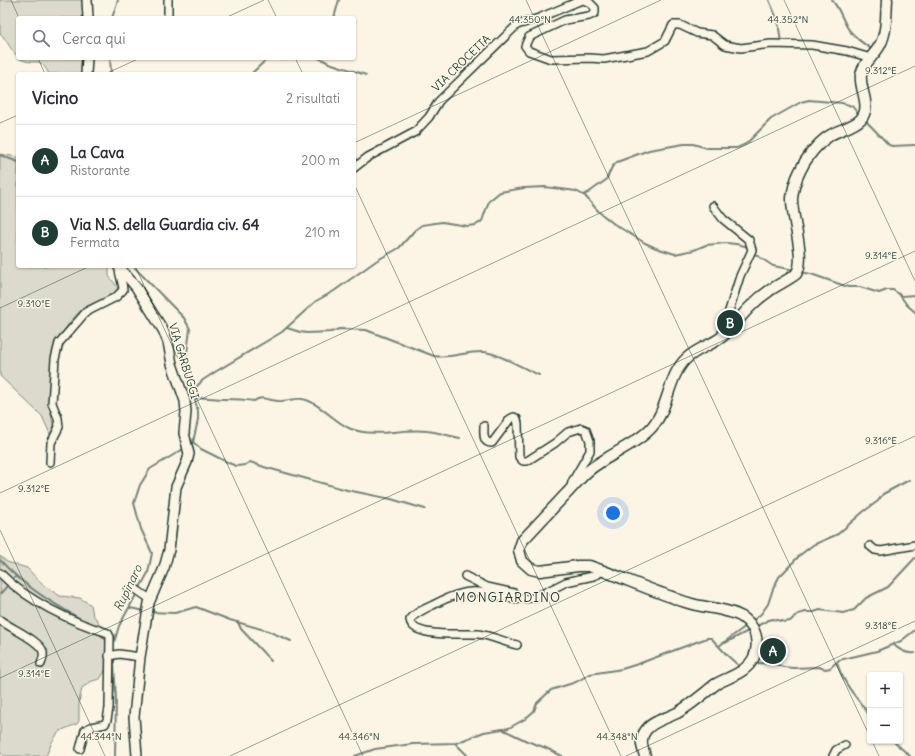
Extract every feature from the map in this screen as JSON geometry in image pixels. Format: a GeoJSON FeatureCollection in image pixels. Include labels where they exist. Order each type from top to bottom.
{"type":"FeatureCollection","features":[{"type":"Feature","properties":{"kind":"main road"},"geometry":{"type":"LineString","coordinates":[[645,756],[641,745],[641,737],[646,729],[686,708],[718,683],[742,672],[746,668],[754,656],[757,646],[757,639],[753,628],[742,616],[732,612],[691,604],[590,566],[540,571],[531,569],[522,561],[519,550],[522,541],[592,468],[640,437],[653,426],[662,409],[677,371],[686,359],[696,351],[712,344],[722,336],[753,304],[776,285],[795,275],[800,267],[800,255],[793,216],[792,199],[800,171],[819,144],[830,135],[851,126],[862,118],[866,103],[860,82],[862,72],[880,45],[885,32],[887,0]]}},
{"type":"Feature","properties":{"kind":"street"},"geometry":{"type":"LineString","coordinates":[[87,0],[88,16]]}},
{"type":"Feature","properties":{"kind":"street"},"geometry":{"type":"LineString","coordinates":[[168,0],[168,16]]}},
{"type":"Feature","properties":{"kind":"street","name":"VIA CROCETTA"},"geometry":{"type":"LineString","coordinates":[[356,166],[368,157],[415,132],[429,116],[439,100],[517,25],[584,0],[590,2],[595,8],[595,13],[590,16],[565,20],[529,37],[525,46],[529,51],[551,59],[604,59],[627,56],[648,51],[665,40],[673,25],[680,25],[697,33],[712,35],[725,45],[741,48],[771,44],[812,45],[847,51],[871,58]]}},
{"type":"Feature","properties":{"kind":"street"},"geometry":{"type":"LineString","coordinates":[[86,72],[87,60]]}},
{"type":"Feature","properties":{"kind":"street"},"geometry":{"type":"LineString","coordinates":[[714,206],[723,219],[749,240],[752,250],[740,276],[722,336]]}},
{"type":"Feature","properties":{"kind":"street"},"geometry":{"type":"LineString","coordinates":[[50,462],[51,443],[59,427],[58,418],[52,403],[56,359],[60,343],[86,312],[116,297],[123,290],[119,275],[119,268]]}},
{"type":"Feature","properties":{"kind":"street","name":"VIA GARBUGGI"},"geometry":{"type":"LineString","coordinates":[[120,268],[136,287],[164,330],[172,364],[185,401],[184,433],[189,454],[176,487],[169,550],[164,568],[149,598],[140,657],[134,718],[137,756]]}},
{"type":"Feature","properties":{"kind":"street"},"geometry":{"type":"LineString","coordinates":[[484,426],[485,441],[492,443],[510,419],[514,417],[517,419],[519,457],[527,461],[555,443],[568,432],[581,428],[586,430],[590,441],[590,451],[572,482],[570,490]]}},
{"type":"Feature","properties":{"kind":"street"},"geometry":{"type":"LineString","coordinates":[[870,546],[875,550],[881,551],[915,545]]}},
{"type":"Feature","properties":{"kind":"street"},"geometry":{"type":"LineString","coordinates":[[517,645],[480,634],[442,634],[425,632],[413,627],[410,620],[412,616],[449,597],[459,594],[479,592],[489,595],[529,599],[536,598],[566,582],[593,576],[598,574],[601,570]]}},
{"type":"Feature","properties":{"kind":"street"},"geometry":{"type":"LineString","coordinates":[[0,573],[9,583],[30,597],[69,619],[108,633],[110,637],[109,708],[107,720],[105,724],[85,730],[80,749]]}},
{"type":"Feature","properties":{"kind":"street"},"geometry":{"type":"LineString","coordinates":[[464,576],[492,589],[530,596],[540,595]]}},
{"type":"Feature","properties":{"kind":"street"},"geometry":{"type":"LineString","coordinates":[[131,589],[149,598]]}},
{"type":"Feature","properties":{"kind":"street"},"geometry":{"type":"LineString","coordinates":[[0,620],[9,627],[40,644],[43,652],[41,664]]}},
{"type":"Feature","properties":{"kind":"street"},"geometry":{"type":"LineString","coordinates":[[109,656],[119,654],[140,657]]}},
{"type":"Feature","properties":{"kind":"street"},"geometry":{"type":"LineString","coordinates":[[832,756],[836,750],[845,745]]}},
{"type":"Feature","properties":{"kind":"shaded area"},"geometry":{"type":"Polygon","coordinates":[[[0,0],[84,0],[85,16],[16,16],[16,54],[0,33],[0,0]]]}},
{"type":"Feature","properties":{"kind":"shaded area"},"geometry":{"type":"Polygon","coordinates":[[[22,60],[84,60],[83,72],[48,72],[39,62],[22,60]]]}},
{"type":"Feature","properties":{"kind":"shaded area"},"geometry":{"type":"Polygon","coordinates":[[[0,154],[16,157],[16,268],[109,268],[109,276],[118,288],[107,298],[84,308],[62,333],[52,364],[50,381],[53,433],[50,434],[42,416],[0,376],[0,154]]]}},
{"type":"Feature","properties":{"kind":"shaded area"},"geometry":{"type":"Polygon","coordinates":[[[0,556],[7,562],[27,568],[43,585],[60,596],[80,598],[91,605],[93,615],[98,621],[106,638],[106,669],[100,679],[92,681],[82,688],[79,702],[79,721],[77,724],[58,733],[46,756],[4,756],[0,752],[0,556]]]}},
{"type":"Feature","properties":{"kind":"waterway","name":"Rupinaro"},"geometry":{"type":"LineString","coordinates":[[113,16],[118,0]]}},
{"type":"Feature","properties":{"kind":"waterway"},"geometry":{"type":"LineString","coordinates":[[335,16],[339,0]]}},
{"type":"Feature","properties":{"kind":"waterway"},"geometry":{"type":"LineString","coordinates":[[769,0],[778,21],[781,43]]}},
{"type":"Feature","properties":{"kind":"waterway"},"geometry":{"type":"LineString","coordinates":[[832,0],[837,6],[849,31],[873,50]]}},
{"type":"Feature","properties":{"kind":"waterway","name":"Rupinaro"},"geometry":{"type":"LineString","coordinates":[[110,60],[111,72]]}},
{"type":"Feature","properties":{"kind":"waterway"},"geometry":{"type":"LineString","coordinates":[[253,72],[266,60]]}},
{"type":"Feature","properties":{"kind":"waterway"},"geometry":{"type":"LineString","coordinates":[[323,60],[366,75]]}},
{"type":"Feature","properties":{"kind":"waterway"},"geometry":{"type":"LineString","coordinates":[[583,195],[606,180],[612,167],[617,162],[649,150],[684,144],[693,144],[707,148],[737,148],[746,144],[771,119],[801,102],[809,100],[842,103],[852,106],[859,115]]}},
{"type":"Feature","properties":{"kind":"waterway"},"geometry":{"type":"LineString","coordinates":[[865,120],[889,145],[915,145]]}},
{"type":"Feature","properties":{"kind":"waterway"},"geometry":{"type":"LineString","coordinates":[[0,155],[16,161]]}},
{"type":"Feature","properties":{"kind":"waterway"},"geometry":{"type":"LineString","coordinates":[[191,392],[203,380],[215,372],[282,332],[316,301],[334,291],[376,261],[399,248],[415,230],[422,225],[442,222],[467,226],[476,225],[482,221],[489,201],[500,192],[524,188],[545,187],[576,191],[585,196],[599,212],[614,224],[645,243],[675,254],[694,250],[706,245],[726,243],[745,246],[749,249]]}},
{"type":"Feature","properties":{"kind":"waterway"},"geometry":{"type":"LineString","coordinates":[[752,252],[773,266],[795,270]]}},
{"type":"Feature","properties":{"kind":"waterway","name":"Rupinaro"},"geometry":{"type":"LineString","coordinates":[[135,268],[184,318],[190,329],[186,361],[187,373],[198,411],[198,420],[193,442],[190,444]]}},
{"type":"Feature","properties":{"kind":"waterway"},"geometry":{"type":"LineString","coordinates":[[801,272],[848,287],[860,287],[879,293],[887,290],[893,290],[899,294],[907,305],[915,312]]}},
{"type":"Feature","properties":{"kind":"waterway"},"geometry":{"type":"LineString","coordinates":[[901,296],[915,295]]}},
{"type":"Feature","properties":{"kind":"waterway"},"geometry":{"type":"LineString","coordinates":[[287,328],[307,333],[331,332],[339,329],[366,330],[440,357],[478,352],[490,353],[539,375]]}},
{"type":"Feature","properties":{"kind":"waterway"},"geometry":{"type":"LineString","coordinates":[[194,399],[242,399],[254,401],[260,398],[275,401],[302,399],[314,404],[345,426],[360,432],[379,433],[418,430],[435,432],[460,438]]}},
{"type":"Feature","properties":{"kind":"waterway"},"geometry":{"type":"LineString","coordinates":[[193,442],[201,449],[237,466],[245,465],[250,462],[347,490],[391,499],[425,509]]}},
{"type":"Feature","properties":{"kind":"waterway","name":"Rupinaro"},"geometry":{"type":"LineString","coordinates":[[115,756],[116,699],[113,646],[119,626],[148,573],[152,553],[141,529],[134,503],[140,485],[150,469],[185,448]]}},
{"type":"Feature","properties":{"kind":"waterway"},"geometry":{"type":"LineString","coordinates":[[751,622],[761,614],[768,604],[779,577],[800,555],[813,545],[838,534],[878,501],[883,494],[909,480]]}},
{"type":"Feature","properties":{"kind":"waterway"},"geometry":{"type":"LineString","coordinates":[[755,627],[773,619],[785,622],[790,621],[798,614],[806,612],[820,610],[843,613],[854,610],[866,598],[888,587],[915,558]]}},
{"type":"Feature","properties":{"kind":"waterway"},"geometry":{"type":"LineString","coordinates":[[0,560],[29,586],[50,601],[84,621]]}},
{"type":"Feature","properties":{"kind":"waterway"},"geometry":{"type":"LineString","coordinates":[[0,594],[16,576]]}},
{"type":"Feature","properties":{"kind":"waterway"},"geometry":{"type":"LineString","coordinates":[[149,612],[175,613],[196,607],[230,620],[268,631],[291,641]]}},
{"type":"Feature","properties":{"kind":"waterway"},"geometry":{"type":"LineString","coordinates":[[130,608],[145,611]]}},
{"type":"Feature","properties":{"kind":"waterway"},"geometry":{"type":"LineString","coordinates":[[238,622],[241,629],[271,661]]}},
{"type":"Feature","properties":{"kind":"waterway"},"geometry":{"type":"LineString","coordinates":[[719,646],[746,626]]}},
{"type":"Feature","properties":{"kind":"waterway"},"geometry":{"type":"LineString","coordinates":[[725,643],[750,630]]}},
{"type":"Feature","properties":{"kind":"waterway"},"geometry":{"type":"LineString","coordinates":[[754,664],[776,664],[783,667],[818,667],[826,669],[830,668],[839,660],[877,651],[901,641],[915,630]]}},
{"type":"Feature","properties":{"kind":"waterway"},"geometry":{"type":"LineString","coordinates":[[99,633],[108,642]]}},
{"type":"Feature","properties":{"kind":"waterway"},"geometry":{"type":"LineString","coordinates":[[355,756],[375,749],[413,744],[456,743],[484,732],[509,728],[525,719],[534,711],[537,703],[551,690],[576,682],[590,674],[622,669],[707,638],[711,638],[740,667]]}},
{"type":"Feature","properties":{"kind":"waterway"},"geometry":{"type":"LineString","coordinates":[[893,644],[903,651],[915,653]]}},
{"type":"Feature","properties":{"kind":"waterway"},"geometry":{"type":"LineString","coordinates":[[837,663],[847,685],[867,712]]}},
{"type":"Feature","properties":{"kind":"waterway"},"geometry":{"type":"LineString","coordinates":[[504,730],[562,756]]}},
{"type":"Feature","properties":{"kind":"waterway"},"geometry":{"type":"LineString","coordinates":[[456,744],[468,756]]}},
{"type":"Feature","properties":{"kind":"waterway"},"geometry":{"type":"LineString","coordinates":[[896,744],[910,756]]}},
{"type":"Feature","properties":{"kind":"place","name":"Via N.S. della Guardia civ. 64"},"geometry":{"type":"Point","coordinates":[730,323]}},
{"type":"Feature","properties":{"kind":"place","name":"La Cava"},"geometry":{"type":"Point","coordinates":[773,651]}},
{"type":"Feature","properties":{"kind":"district","name":"MONGIARDINO"},"geometry":{"type":"Point","coordinates":[508,597]}}]}
